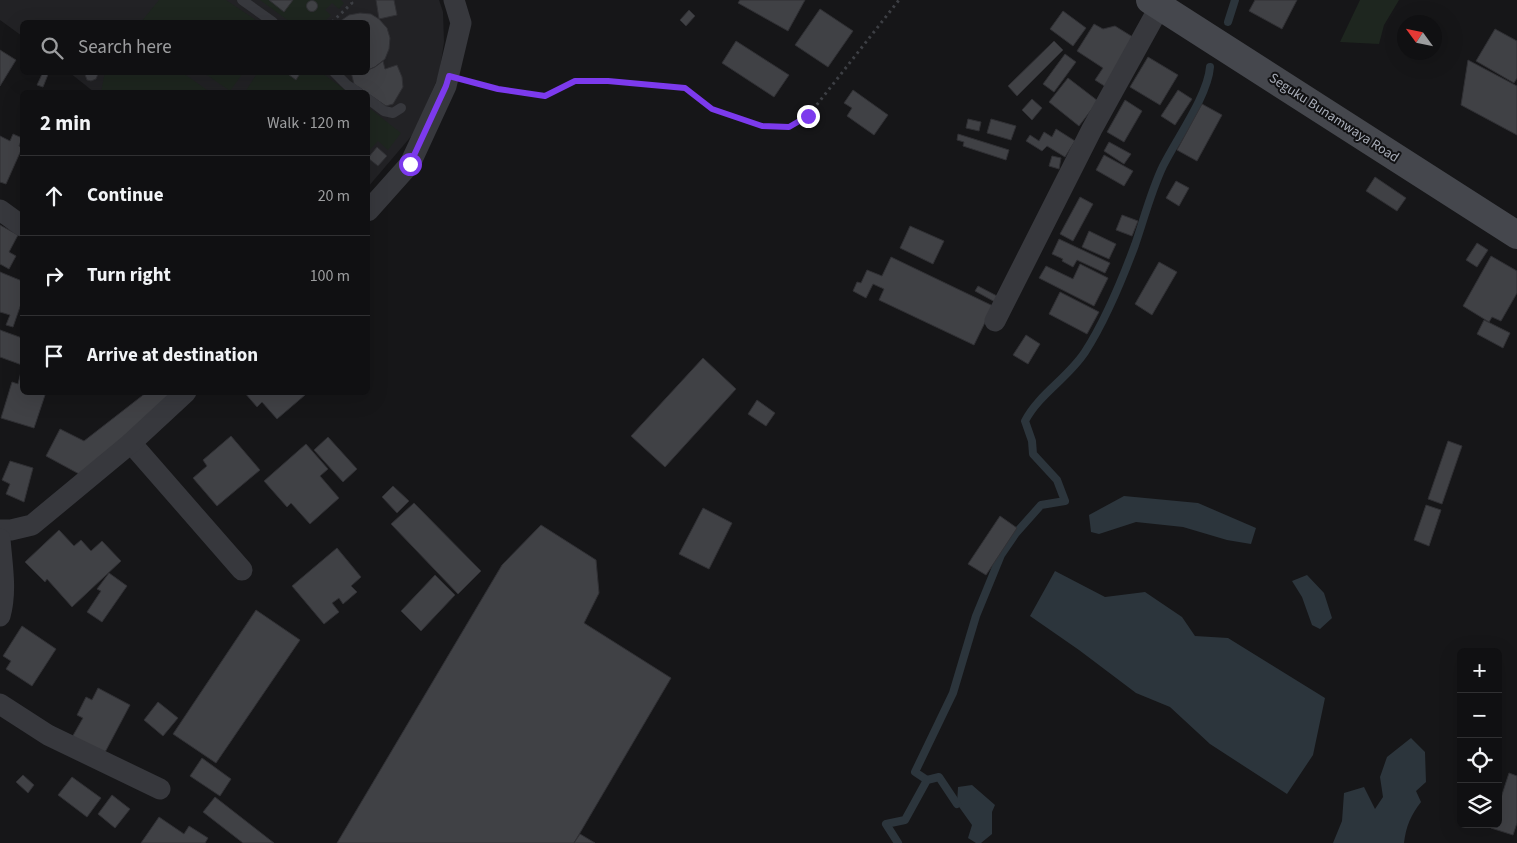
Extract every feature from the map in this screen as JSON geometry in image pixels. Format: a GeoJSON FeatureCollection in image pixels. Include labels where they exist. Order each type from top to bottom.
{"type":"FeatureCollection","features":[{"type":"Feature","properties":{"kind":"main road","name":"Seguku Bunamwaya Road"},"geometry":{"type":"LineString","coordinates":[[1155,3],[1517,235]]}},
{"type":"Feature","properties":{"kind":"street"},"geometry":{"type":"LineString","coordinates":[[370,209],[410,164],[446,86],[461,23],[454,0]]}},
{"type":"Feature","properties":{"kind":"street"},"geometry":{"type":"LineString","coordinates":[[995,321],[1155,3]]}},
{"type":"Feature","properties":{"kind":"street"},"geometry":{"type":"LineString","coordinates":[[0,210],[20,225]]}},
{"type":"Feature","properties":{"kind":"street"},"geometry":{"type":"LineString","coordinates":[[0,530],[11,530],[32,525],[131,443],[183,395]]}},
{"type":"Feature","properties":{"kind":"street"},"geometry":{"type":"LineString","coordinates":[[131,443],[242,570]]}},
{"type":"Feature","properties":{"kind":"street"},"geometry":{"type":"LineString","coordinates":[[0,540],[4,584],[3,606],[0,616]]}},
{"type":"Feature","properties":{"kind":"street"},"geometry":{"type":"LineString","coordinates":[[0,704],[48,735],[160,788]]}},
{"type":"Feature","properties":{"kind":"lane"},"geometry":{"type":"LineString","coordinates":[[242,0],[270,20]]}},
{"type":"Feature","properties":{"kind":"lane"},"geometry":{"type":"LineString","coordinates":[[338,75],[356,90]]}},
{"type":"Feature","properties":{"kind":"lane"},"geometry":{"type":"LineString","coordinates":[[370,100],[384,111],[393,113],[401,108]]}},
{"type":"Feature","properties":{"kind":"path"},"geometry":{"type":"LineString","coordinates":[[334,20],[352,3],[349,0]]}},
{"type":"Feature","properties":{"kind":"path"},"geometry":{"type":"LineString","coordinates":[[449,76],[498,89],[545,96],[575,81],[608,81],[685,88],[712,109],[762,126],[789,127],[808,116],[899,0]]}},
{"type":"Feature","properties":{"kind":"shaded area"},"geometry":{"type":"Polygon","coordinates":[[[0,0],[439,0],[443,12],[444,42],[439,75],[414,133],[370,185],[370,90],[91,90],[73,75],[370,75],[370,20],[20,20],[20,35],[0,20],[0,0]]]}},
{"type":"Feature","properties":{"kind":"shaded area"},"geometry":{"type":"Polygon","coordinates":[[[159,0],[226,0],[256,20],[143,20],[159,0]]]}},
{"type":"Feature","properties":{"kind":"shaded area"},"geometry":{"type":"Polygon","coordinates":[[[260,0],[341,0],[344,3],[339,9],[332,3],[325,10],[331,15],[326,20],[287,20],[260,0]]]}},
{"type":"Feature","properties":{"kind":"shaded area"},"geometry":{"type":"Polygon","coordinates":[[[1360,0],[1399,0],[1384,25],[1379,44],[1340,42],[1360,0]]]}},
{"type":"Feature","properties":{"kind":"shaded area"},"geometry":{"type":"Polygon","coordinates":[[[104,75],[186,75],[207,90],[101,90],[104,75]]]}},
{"type":"Feature","properties":{"kind":"shaded area"},"geometry":{"type":"Polygon","coordinates":[[[207,75],[242,75],[231,90],[207,75]]]}},
{"type":"Feature","properties":{"kind":"shaded area"},"geometry":{"type":"Polygon","coordinates":[[[256,75],[325,75],[345,90],[246,90],[256,75]]]}},
{"type":"Feature","properties":{"kind":"shaded area"},"geometry":{"type":"Polygon","coordinates":[[[370,109],[401,133],[388,150],[378,141],[370,150],[370,109]]]}},
{"type":"Feature","properties":{"kind":"shaded area"},"geometry":{"type":"Polygon","coordinates":[[[1124,496],[1198,503],[1256,528],[1251,544],[1227,540],[1183,527],[1136,522],[1099,534],[1091,532],[1089,515],[1124,496]]]}},
{"type":"Feature","properties":{"kind":"shaded area"},"geometry":{"type":"Polygon","coordinates":[[[1055,571],[1105,597],[1145,592],[1182,617],[1195,636],[1228,638],[1325,698],[1313,755],[1287,794],[1210,744],[1170,707],[1136,693],[1030,616],[1055,571]]]}},
{"type":"Feature","properties":{"kind":"shaded area"},"geometry":{"type":"Polygon","coordinates":[[[1307,575],[1324,593],[1332,618],[1320,629],[1312,625],[1302,597],[1292,581],[1307,575]]]}},
{"type":"Feature","properties":{"kind":"shaded area"},"geometry":{"type":"Polygon","coordinates":[[[1411,738],[1425,752],[1426,782],[1416,791],[1421,802],[1414,811],[1406,831],[1404,843],[1333,843],[1342,821],[1344,793],[1364,787],[1375,809],[1383,797],[1380,777],[1387,757],[1411,738]]]}},
{"type":"Feature","properties":{"kind":"shaded area"},"geometry":{"type":"Polygon","coordinates":[[[972,785],[995,805],[992,812],[992,834],[981,843],[976,843],[968,838],[972,825],[957,804],[958,787],[972,785]]]}},
{"type":"Feature","properties":{"kind":"building"},"geometry":{"type":"Polygon","coordinates":[[[269,0],[293,0],[284,12],[269,0]]]}},
{"type":"Feature","properties":{"kind":"building"},"geometry":{"type":"Polygon","coordinates":[[[312,0],[318,6],[312,12],[306,6],[312,0]]]}},
{"type":"Feature","properties":{"kind":"building"},"geometry":{"type":"Polygon","coordinates":[[[376,0],[394,0],[397,15],[379,19],[376,0]]]}},
{"type":"Feature","properties":{"kind":"building"},"geometry":{"type":"Polygon","coordinates":[[[740,0],[805,0],[788,31],[738,3],[740,0]]]}},
{"type":"Feature","properties":{"kind":"building"},"geometry":{"type":"Polygon","coordinates":[[[1255,0],[1297,0],[1282,29],[1249,11],[1255,0]]]}},
{"type":"Feature","properties":{"kind":"building"},"geometry":{"type":"Polygon","coordinates":[[[820,9],[853,31],[828,67],[795,45],[820,9]]]}},
{"type":"Feature","properties":{"kind":"building"},"geometry":{"type":"Polygon","coordinates":[[[689,10],[695,16],[686,26],[680,20],[689,10]]]}},
{"type":"Feature","properties":{"kind":"building"},"geometry":{"type":"Polygon","coordinates":[[[1063,11],[1086,28],[1073,46],[1050,29],[1063,11]]]}},
{"type":"Feature","properties":{"kind":"building"},"geometry":{"type":"Polygon","coordinates":[[[371,14],[379,19],[387,28],[390,38],[389,49],[385,59],[375,67],[370,69],[370,20],[342,20],[349,15],[371,14]]]}},
{"type":"Feature","properties":{"kind":"building"},"geometry":{"type":"Polygon","coordinates":[[[1094,24],[1103,29],[1115,26],[1136,39],[1106,87],[1095,80],[1103,68],[1077,51],[1094,24]]]}},
{"type":"Feature","properties":{"kind":"building"},"geometry":{"type":"Polygon","coordinates":[[[1495,29],[1517,41],[1517,78],[1514,83],[1476,61],[1495,29]]]}},
{"type":"Feature","properties":{"kind":"building"},"geometry":{"type":"Polygon","coordinates":[[[736,41],[789,75],[774,97],[722,63],[736,41]]]}},
{"type":"Feature","properties":{"kind":"building"},"geometry":{"type":"Polygon","coordinates":[[[1054,41],[1063,50],[1017,96],[1008,86],[1054,41]]]}},
{"type":"Feature","properties":{"kind":"building"},"geometry":{"type":"Polygon","coordinates":[[[0,50],[16,60],[0,86],[0,50]]]}},
{"type":"Feature","properties":{"kind":"building"},"geometry":{"type":"Polygon","coordinates":[[[1065,54],[1076,62],[1054,92],[1043,84],[1065,54]]]}},
{"type":"Feature","properties":{"kind":"building"},"geometry":{"type":"Polygon","coordinates":[[[1148,57],[1178,75],[1160,105],[1130,87],[1148,57]]]}},
{"type":"Feature","properties":{"kind":"building"},"geometry":{"type":"Polygon","coordinates":[[[1468,60],[1517,86],[1517,135],[1461,105],[1468,60]]]}},
{"type":"Feature","properties":{"kind":"building"},"geometry":{"type":"Polygon","coordinates":[[[383,61],[385,69],[397,65],[402,77],[403,87],[393,104],[386,106],[370,95],[370,90],[363,90],[354,84],[352,75],[370,75],[370,69],[383,61]]]}},
{"type":"Feature","properties":{"kind":"building"},"geometry":{"type":"Polygon","coordinates":[[[42,75],[48,75],[43,87],[37,85],[42,75]]]}},
{"type":"Feature","properties":{"kind":"building"},"geometry":{"type":"Polygon","coordinates":[[[85,75],[98,75],[96,79],[87,80],[85,75]]]}},
{"type":"Feature","properties":{"kind":"building"},"geometry":{"type":"Polygon","coordinates":[[[289,75],[299,75],[296,80],[289,75]]]}},
{"type":"Feature","properties":{"kind":"building"},"geometry":{"type":"Polygon","coordinates":[[[1068,78],[1098,101],[1079,126],[1049,102],[1068,78]]]}},
{"type":"Feature","properties":{"kind":"building"},"geometry":{"type":"Polygon","coordinates":[[[853,90],[888,115],[874,135],[847,116],[852,108],[844,103],[853,90]]]}},
{"type":"Feature","properties":{"kind":"building"},"geometry":{"type":"Polygon","coordinates":[[[1178,90],[1192,99],[1175,125],[1161,116],[1178,90]]]}},
{"type":"Feature","properties":{"kind":"building"},"geometry":{"type":"Polygon","coordinates":[[[1032,99],[1042,108],[1032,120],[1022,110],[1032,99]]]}},
{"type":"Feature","properties":{"kind":"building"},"geometry":{"type":"Polygon","coordinates":[[[1125,100],[1142,111],[1124,142],[1107,132],[1125,100]]]}},
{"type":"Feature","properties":{"kind":"building"},"geometry":{"type":"Polygon","coordinates":[[[1202,104],[1222,115],[1197,161],[1177,150],[1202,104]]]}},
{"type":"Feature","properties":{"kind":"building"},"geometry":{"type":"Polygon","coordinates":[[[968,119],[981,122],[979,131],[966,128],[968,119]]]}},
{"type":"Feature","properties":{"kind":"building"},"geometry":{"type":"Polygon","coordinates":[[[991,119],[1016,126],[1011,140],[987,133],[991,119]]]}},
{"type":"Feature","properties":{"kind":"building"},"geometry":{"type":"Polygon","coordinates":[[[1056,129],[1075,141],[1065,157],[1047,146],[1042,151],[1026,141],[1030,135],[1039,141],[1044,132],[1052,137],[1056,129]]]}},
{"type":"Feature","properties":{"kind":"building"},"geometry":{"type":"Polygon","coordinates":[[[13,134],[20,137],[20,152],[6,184],[0,182],[0,136],[10,141],[13,134]]]}},
{"type":"Feature","properties":{"kind":"building"},"geometry":{"type":"Polygon","coordinates":[[[958,134],[1009,150],[1006,160],[963,146],[964,142],[957,140],[958,134]]]}},
{"type":"Feature","properties":{"kind":"building"},"geometry":{"type":"Polygon","coordinates":[[[1109,142],[1131,154],[1124,164],[1104,151],[1109,142]]]}},
{"type":"Feature","properties":{"kind":"building"},"geometry":{"type":"Polygon","coordinates":[[[377,147],[387,156],[378,166],[370,160],[370,156],[377,147]]]}},
{"type":"Feature","properties":{"kind":"building"},"geometry":{"type":"Polygon","coordinates":[[[1104,155],[1133,171],[1124,186],[1096,170],[1104,155]]]}},
{"type":"Feature","properties":{"kind":"building"},"geometry":{"type":"Polygon","coordinates":[[[1052,156],[1061,158],[1059,169],[1049,166],[1052,156]]]}},
{"type":"Feature","properties":{"kind":"building"},"geometry":{"type":"Polygon","coordinates":[[[1375,177],[1406,198],[1397,211],[1366,191],[1375,177]]]}},
{"type":"Feature","properties":{"kind":"building"},"geometry":{"type":"Polygon","coordinates":[[[1176,181],[1189,188],[1179,206],[1166,198],[1176,181]]]}},
{"type":"Feature","properties":{"kind":"building"},"geometry":{"type":"Polygon","coordinates":[[[1080,197],[1093,204],[1073,241],[1060,234],[1080,197]]]}},
{"type":"Feature","properties":{"kind":"building"},"geometry":{"type":"Polygon","coordinates":[[[1122,215],[1138,221],[1132,236],[1116,230],[1122,215]]]}},
{"type":"Feature","properties":{"kind":"building"},"geometry":{"type":"Polygon","coordinates":[[[0,225],[18,235],[9,252],[16,256],[9,269],[0,264],[0,225]]]}},
{"type":"Feature","properties":{"kind":"building"},"geometry":{"type":"Polygon","coordinates":[[[910,226],[944,241],[933,264],[900,248],[910,226]]]}},
{"type":"Feature","properties":{"kind":"building"},"geometry":{"type":"Polygon","coordinates":[[[1089,231],[1116,244],[1109,259],[1082,247],[1089,231]]]}},
{"type":"Feature","properties":{"kind":"building"},"geometry":{"type":"Polygon","coordinates":[[[1059,239],[1110,263],[1105,273],[1077,260],[1073,267],[1062,261],[1063,259],[1052,254],[1059,239]]]}},
{"type":"Feature","properties":{"kind":"building"},"geometry":{"type":"Polygon","coordinates":[[[1477,243],[1488,250],[1477,267],[1466,260],[1477,243]]]}},
{"type":"Feature","properties":{"kind":"building"},"geometry":{"type":"Polygon","coordinates":[[[1491,256],[1517,271],[1517,293],[1501,321],[1492,317],[1489,322],[1463,306],[1491,256]]]}},
{"type":"Feature","properties":{"kind":"building"},"geometry":{"type":"Polygon","coordinates":[[[891,257],[993,306],[974,345],[879,300],[884,289],[873,284],[866,298],[853,291],[857,282],[861,283],[867,270],[882,276],[891,257]]]}},
{"type":"Feature","properties":{"kind":"building"},"geometry":{"type":"Polygon","coordinates":[[[1159,262],[1177,272],[1152,315],[1135,304],[1159,262]]]}},
{"type":"Feature","properties":{"kind":"building"},"geometry":{"type":"Polygon","coordinates":[[[1080,264],[1108,278],[1094,306],[1039,278],[1046,266],[1073,279],[1080,264]]]}},
{"type":"Feature","properties":{"kind":"building"},"geometry":{"type":"Polygon","coordinates":[[[0,272],[20,280],[20,307],[13,327],[6,325],[10,315],[0,312],[0,272]]]}},
{"type":"Feature","properties":{"kind":"building"},"geometry":{"type":"Polygon","coordinates":[[[978,286],[997,296],[995,302],[975,291],[978,286]]]}},
{"type":"Feature","properties":{"kind":"building"},"geometry":{"type":"Polygon","coordinates":[[[1060,292],[1099,312],[1087,334],[1049,314],[1060,292]]]}},
{"type":"Feature","properties":{"kind":"building"},"geometry":{"type":"Polygon","coordinates":[[[1484,320],[1510,333],[1503,348],[1477,334],[1484,320]]]}},
{"type":"Feature","properties":{"kind":"building"},"geometry":{"type":"Polygon","coordinates":[[[0,330],[20,337],[20,364],[0,357],[0,330]]]}},
{"type":"Feature","properties":{"kind":"building"},"geometry":{"type":"Polygon","coordinates":[[[1026,335],[1040,344],[1028,364],[1013,355],[1026,335]]]}},
{"type":"Feature","properties":{"kind":"building"},"geometry":{"type":"Polygon","coordinates":[[[703,358],[736,389],[665,467],[631,436],[703,358]]]}},
{"type":"Feature","properties":{"kind":"building"},"geometry":{"type":"Polygon","coordinates":[[[20,376],[20,395],[45,395],[34,428],[1,418],[12,382],[18,384],[20,376]]]}},
{"type":"Feature","properties":{"kind":"building"},"geometry":{"type":"Polygon","coordinates":[[[143,395],[171,395],[81,475],[46,456],[60,429],[84,441],[143,395]]]}},
{"type":"Feature","properties":{"kind":"building"},"geometry":{"type":"Polygon","coordinates":[[[247,395],[305,395],[277,419],[262,402],[257,407],[247,395]]]}},
{"type":"Feature","properties":{"kind":"building"},"geometry":{"type":"Polygon","coordinates":[[[757,400],[775,413],[766,426],[748,414],[757,400]]]}},
{"type":"Feature","properties":{"kind":"building"},"geometry":{"type":"Polygon","coordinates":[[[231,436],[260,470],[217,506],[193,478],[207,466],[203,460],[231,436]]]}},
{"type":"Feature","properties":{"kind":"building"},"geometry":{"type":"Polygon","coordinates":[[[328,437],[357,469],[343,482],[314,450],[328,437]]]}},
{"type":"Feature","properties":{"kind":"building"},"geometry":{"type":"Polygon","coordinates":[[[1448,441],[1462,446],[1442,504],[1428,499],[1448,441]]]}},
{"type":"Feature","properties":{"kind":"building"},"geometry":{"type":"Polygon","coordinates":[[[306,444],[328,469],[320,476],[339,498],[310,524],[291,503],[287,507],[264,481],[306,444]]]}},
{"type":"Feature","properties":{"kind":"building"},"geometry":{"type":"Polygon","coordinates":[[[10,461],[33,468],[24,502],[6,494],[10,484],[2,480],[10,461]]]}},
{"type":"Feature","properties":{"kind":"building"},"geometry":{"type":"Polygon","coordinates":[[[393,486],[409,501],[397,513],[382,497],[393,486]]]}},
{"type":"Feature","properties":{"kind":"building"},"geometry":{"type":"Polygon","coordinates":[[[414,503],[481,571],[458,594],[391,524],[414,503]]]}},
{"type":"Feature","properties":{"kind":"building"},"geometry":{"type":"Polygon","coordinates":[[[1426,505],[1441,510],[1429,546],[1414,540],[1426,505]]]}},
{"type":"Feature","properties":{"kind":"building"},"geometry":{"type":"Polygon","coordinates":[[[703,508],[732,523],[709,569],[679,554],[703,508]]]}},
{"type":"Feature","properties":{"kind":"building"},"geometry":{"type":"Polygon","coordinates":[[[1000,516],[1017,528],[986,575],[968,564],[1000,516]]]}},
{"type":"Feature","properties":{"kind":"building"},"geometry":{"type":"Polygon","coordinates":[[[541,525],[596,560],[599,593],[584,623],[671,678],[574,843],[337,843],[502,565],[541,525]]]}},
{"type":"Feature","properties":{"kind":"building"},"geometry":{"type":"Polygon","coordinates":[[[59,530],[74,546],[81,540],[91,551],[102,541],[121,561],[72,607],[47,579],[45,582],[25,562],[59,530]]]}},
{"type":"Feature","properties":{"kind":"building"},"geometry":{"type":"Polygon","coordinates":[[[337,548],[361,577],[351,586],[357,592],[343,604],[339,598],[332,603],[339,612],[324,624],[292,586],[337,548]]]}},
{"type":"Feature","properties":{"kind":"building"},"geometry":{"type":"Polygon","coordinates":[[[109,573],[127,586],[102,622],[87,612],[101,591],[97,589],[109,573]]]}},
{"type":"Feature","properties":{"kind":"building"},"geometry":{"type":"Polygon","coordinates":[[[435,575],[455,595],[421,631],[401,611],[435,575]]]}},
{"type":"Feature","properties":{"kind":"building"},"geometry":{"type":"Polygon","coordinates":[[[256,610],[300,640],[216,763],[173,734],[256,610]]]}},
{"type":"Feature","properties":{"kind":"building"},"geometry":{"type":"Polygon","coordinates":[[[22,626],[56,649],[32,686],[6,669],[11,661],[3,656],[22,626]]]}},
{"type":"Feature","properties":{"kind":"building"},"geometry":{"type":"Polygon","coordinates":[[[98,688],[130,705],[103,756],[71,739],[83,718],[77,715],[86,697],[92,700],[98,688]]]}},
{"type":"Feature","properties":{"kind":"building"},"geometry":{"type":"Polygon","coordinates":[[[158,702],[178,718],[163,736],[144,720],[158,702]]]}},
{"type":"Feature","properties":{"kind":"building"},"geometry":{"type":"Polygon","coordinates":[[[202,758],[231,779],[220,796],[190,776],[202,758]]]}},
{"type":"Feature","properties":{"kind":"building"},"geometry":{"type":"Polygon","coordinates":[[[1509,773],[1517,776],[1517,823],[1513,835],[1491,828],[1502,828],[1502,795],[1509,773]]]}},
{"type":"Feature","properties":{"kind":"building"},"geometry":{"type":"Polygon","coordinates":[[[23,775],[34,785],[28,793],[16,782],[23,775]]]}},
{"type":"Feature","properties":{"kind":"building"},"geometry":{"type":"Polygon","coordinates":[[[72,777],[101,798],[87,817],[58,795],[72,777]]]}},
{"type":"Feature","properties":{"kind":"building"},"geometry":{"type":"Polygon","coordinates":[[[112,795],[130,809],[115,828],[98,814],[112,795]]]}},
{"type":"Feature","properties":{"kind":"building"},"geometry":{"type":"Polygon","coordinates":[[[215,797],[274,843],[243,843],[203,812],[215,797]]]}},
{"type":"Feature","properties":{"kind":"building"},"geometry":{"type":"Polygon","coordinates":[[[159,817],[184,834],[189,826],[208,838],[205,843],[141,843],[159,817]]]}},
{"type":"Feature","properties":{"kind":"building"},"geometry":{"type":"Polygon","coordinates":[[[580,834],[595,843],[574,843],[580,834]]]}},
{"type":"Feature","properties":{"kind":"waterway"},"geometry":{"type":"LineString","coordinates":[[1228,22],[1235,0]]}},
{"type":"Feature","properties":{"kind":"waterway"},"geometry":{"type":"LineString","coordinates":[[927,780],[915,772],[953,693],[976,616],[1001,555],[1016,533],[1041,505],[1065,501],[1057,480],[1033,454],[1032,441],[1025,421],[1038,402],[1078,361],[1099,327],[1113,300],[1130,258],[1151,195],[1163,166],[1198,103],[1204,90],[1210,67]]}},
{"type":"Feature","properties":{"kind":"waterway"},"geometry":{"type":"LineString","coordinates":[[898,843],[886,824],[905,820],[927,780],[939,777],[957,804]]}},
{"type":"Feature","properties":{"kind":"route"},"geometry":{"type":"LineString","coordinates":[[410,164],[449,76],[498,89],[545,96],[575,81],[608,81],[685,88],[712,109],[762,126],[789,127],[808,116]]}}]}
